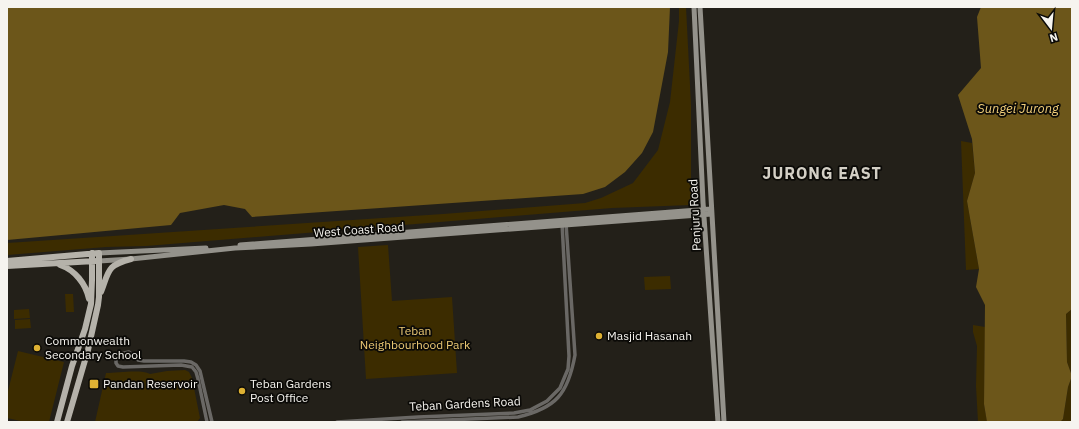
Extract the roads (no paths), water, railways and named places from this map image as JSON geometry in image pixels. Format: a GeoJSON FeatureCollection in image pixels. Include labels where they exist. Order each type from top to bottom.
{"type":"FeatureCollection","features":[{"type":"Feature","properties":{"kind":"main road","name":"Penjuru Road"},"geometry":{"type":"LineString","coordinates":[[694,7],[704,212],[718,422]]}},
{"type":"Feature","properties":{"kind":"main road","name":"Penjuru Road"},"geometry":{"type":"LineString","coordinates":[[700,7],[724,422]]}},
{"type":"Feature","properties":{"kind":"main road","name":"West Coast Road"},"geometry":{"type":"LineString","coordinates":[[7,261],[98,253],[201,248],[711,212]]}},
{"type":"Feature","properties":{"kind":"main road","name":"West Coast Road"},"geometry":{"type":"LineString","coordinates":[[7,266],[131,259],[235,248],[318,244],[564,222]]}},
{"type":"Feature","properties":{"kind":"main road"},"geometry":{"type":"LineString","coordinates":[[57,422],[72,366],[85,329],[90,304],[95,261],[98,253]]}},
{"type":"Feature","properties":{"kind":"main road"},"geometry":{"type":"LineString","coordinates":[[92,254],[95,261],[99,297]]}},
{"type":"Feature","properties":{"kind":"main road"},"geometry":{"type":"LineString","coordinates":[[67,422],[88,350],[99,297],[106,277],[112,267],[118,262],[131,259]]}},
{"type":"Feature","properties":{"kind":"main road"},"geometry":{"type":"LineString","coordinates":[[57,264],[68,267],[78,276],[87,291],[90,304]]}},
{"type":"Feature","properties":{"kind":"street","name":"Teban Gardens Road"},"geometry":{"type":"LineString","coordinates":[[337,422],[418,419],[518,418],[548,407],[565,390],[572,372],[575,356],[564,222]]}},
{"type":"Feature","properties":{"kind":"street"},"geometry":{"type":"LineString","coordinates":[[207,422],[198,379],[196,372],[192,367],[181,365],[123,367],[118,366],[116,363],[116,356],[129,352],[138,360],[144,361],[191,362],[200,371],[212,422]]}},
{"type":"Feature","properties":{"kind":"street","name":"Teban Gardens Road"},"geometry":{"type":"LineString","coordinates":[[402,422],[418,419]]}},
{"type":"Feature","properties":{"kind":"water"},"geometry":{"type":"Polygon","coordinates":[[[7,7],[670,7],[668,52],[653,132],[642,153],[625,172],[605,187],[583,194],[252,217],[245,209],[224,205],[180,213],[171,225],[7,240],[7,7]]]}},
{"type":"Feature","properties":{"kind":"water","name":"Sungei Jurong"},"geometry":{"type":"Polygon","coordinates":[[[981,7],[1072,7],[1072,309],[1066,314],[1067,362],[1072,376],[1068,387],[1063,419],[1060,422],[987,422],[984,404],[985,305],[976,287],[979,269],[967,201],[975,173],[972,139],[958,95],[981,68],[977,17],[981,7]]]}},
{"type":"Feature","properties":{"kind":"place","name":"Masjid Hasanah"},"geometry":{"type":"Point","coordinates":[599,336]}},
{"type":"Feature","properties":{"kind":"place","name":"Commonwealth Secondary School"},"geometry":{"type":"Point","coordinates":[37,348]}},
{"type":"Feature","properties":{"kind":"place","name":"Pandan Reservoir"},"geometry":{"type":"Point","coordinates":[94,384]}},
{"type":"Feature","properties":{"kind":"place","name":"Teban Gardens Post Office"},"geometry":{"type":"Point","coordinates":[242,391]}},
{"type":"Feature","properties":{"kind":"district","name":"JURONG EAST"},"geometry":{"type":"Point","coordinates":[822,173]}},
{"type":"Feature","properties":{"kind":"park label","name":"Teban Neighbourhood Park"},"geometry":{"type":"Point","coordinates":[415,338]}}]}
